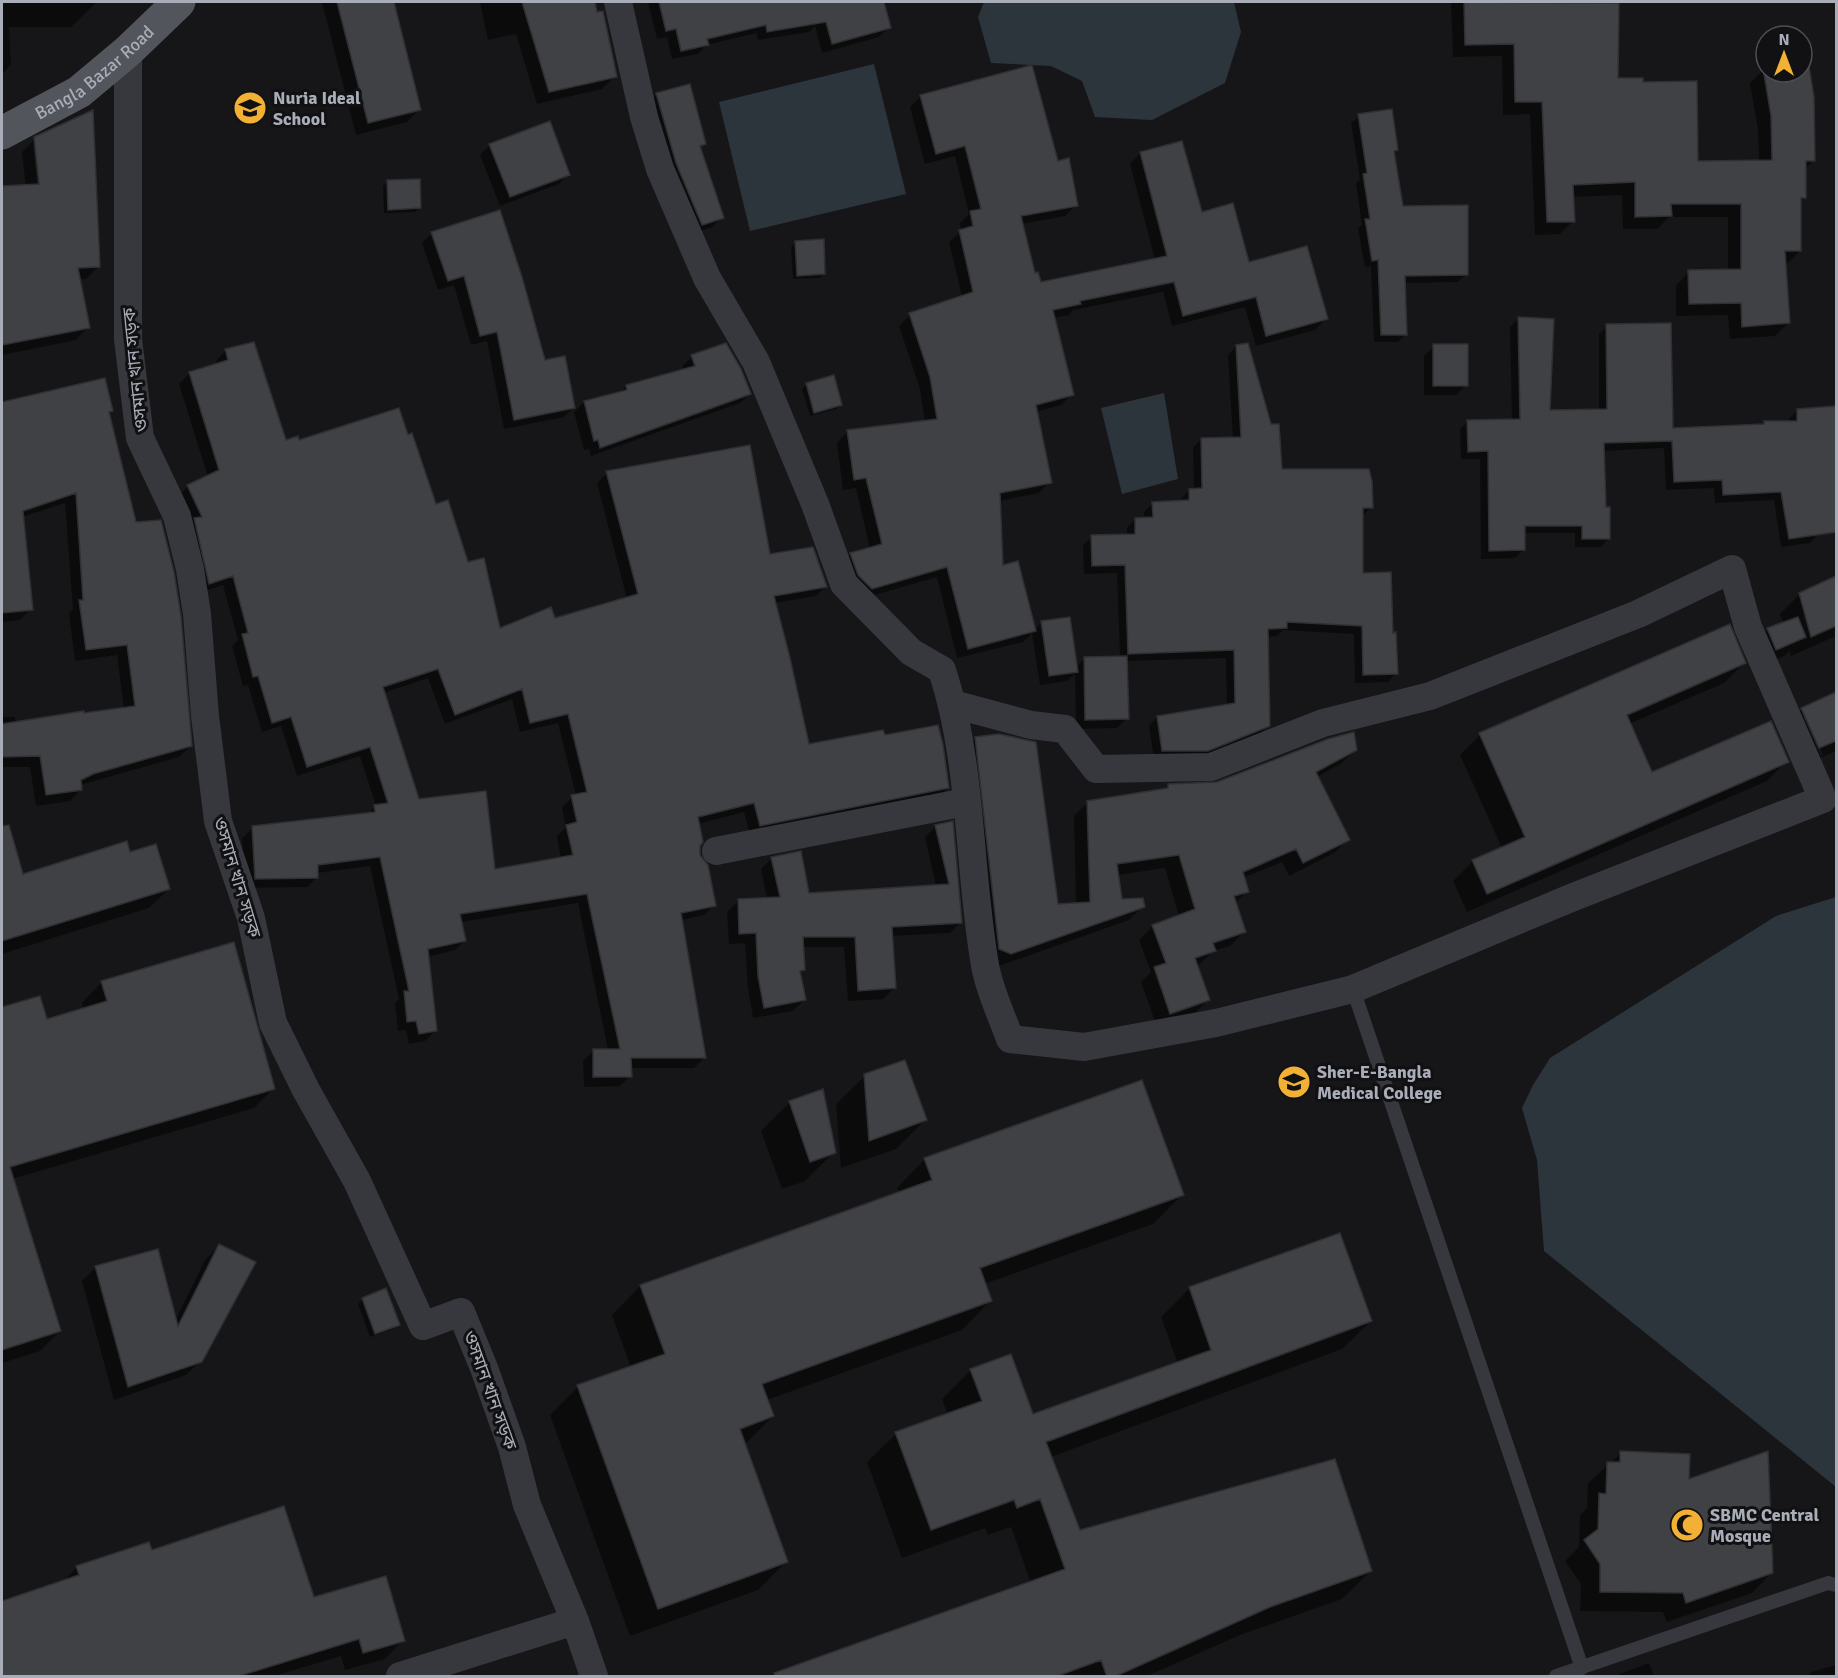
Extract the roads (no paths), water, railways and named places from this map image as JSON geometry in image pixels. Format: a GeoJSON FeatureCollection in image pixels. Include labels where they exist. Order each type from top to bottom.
{"type":"FeatureCollection","features":[{"type":"Feature","properties":{"kind":"main road","name":"Bangla Bazar Road"},"geometry":{"type":"LineString","coordinates":[[2,133],[79,92],[128,51],[179,2]]}},
{"type":"Feature","properties":{"kind":"street"},"geometry":{"type":"LineString","coordinates":[[618,2],[644,117],[660,169],[707,278],[756,362],[815,504],[844,584],[911,652],[942,670],[953,704],[985,968],[1010,1039],[1084,1047],[1216,1023],[1353,989],[1571,898],[1830,797],[1748,627],[1732,569],[1638,614],[1430,696],[1323,723],[1211,767],[1096,769],[1065,729],[1032,725],[953,704]]}},
{"type":"Feature","properties":{"kind":"street","name":"ওসমান খান সড়ক"},"geometry":{"type":"LineString","coordinates":[[128,51],[128,339],[140,438],[177,516],[187,558],[196,614],[205,716],[218,821],[251,918],[273,1023],[306,1090],[357,1181],[423,1326],[461,1312],[512,1447],[527,1505],[575,1621]]}},
{"type":"Feature","properties":{"kind":"street"},"geometry":{"type":"LineString","coordinates":[[716,851],[966,802]]}},
{"type":"Feature","properties":{"kind":"street"},"geometry":{"type":"LineString","coordinates":[[400,1677],[575,1621],[594,1677]]}},
{"type":"Feature","properties":{"kind":"lane"},"geometry":{"type":"LineString","coordinates":[[1353,989],[1582,1668]]}},
{"type":"Feature","properties":{"kind":"lane"},"geometry":{"type":"LineString","coordinates":[[1556,1677],[1828,1583],[1836,1585]]}},
{"type":"Feature","properties":{"kind":"place","name":"Nuria Ideal School"},"geometry":{"type":"Point","coordinates":[250,108]}},
{"type":"Feature","properties":{"kind":"place","name":"Sher-E-Bangla Medical College"},"geometry":{"type":"Point","coordinates":[1294,1082]}},
{"type":"Feature","properties":{"kind":"place","name":"SBMC Central Mosque"},"geometry":{"type":"Point","coordinates":[1687,1525]}}]}
